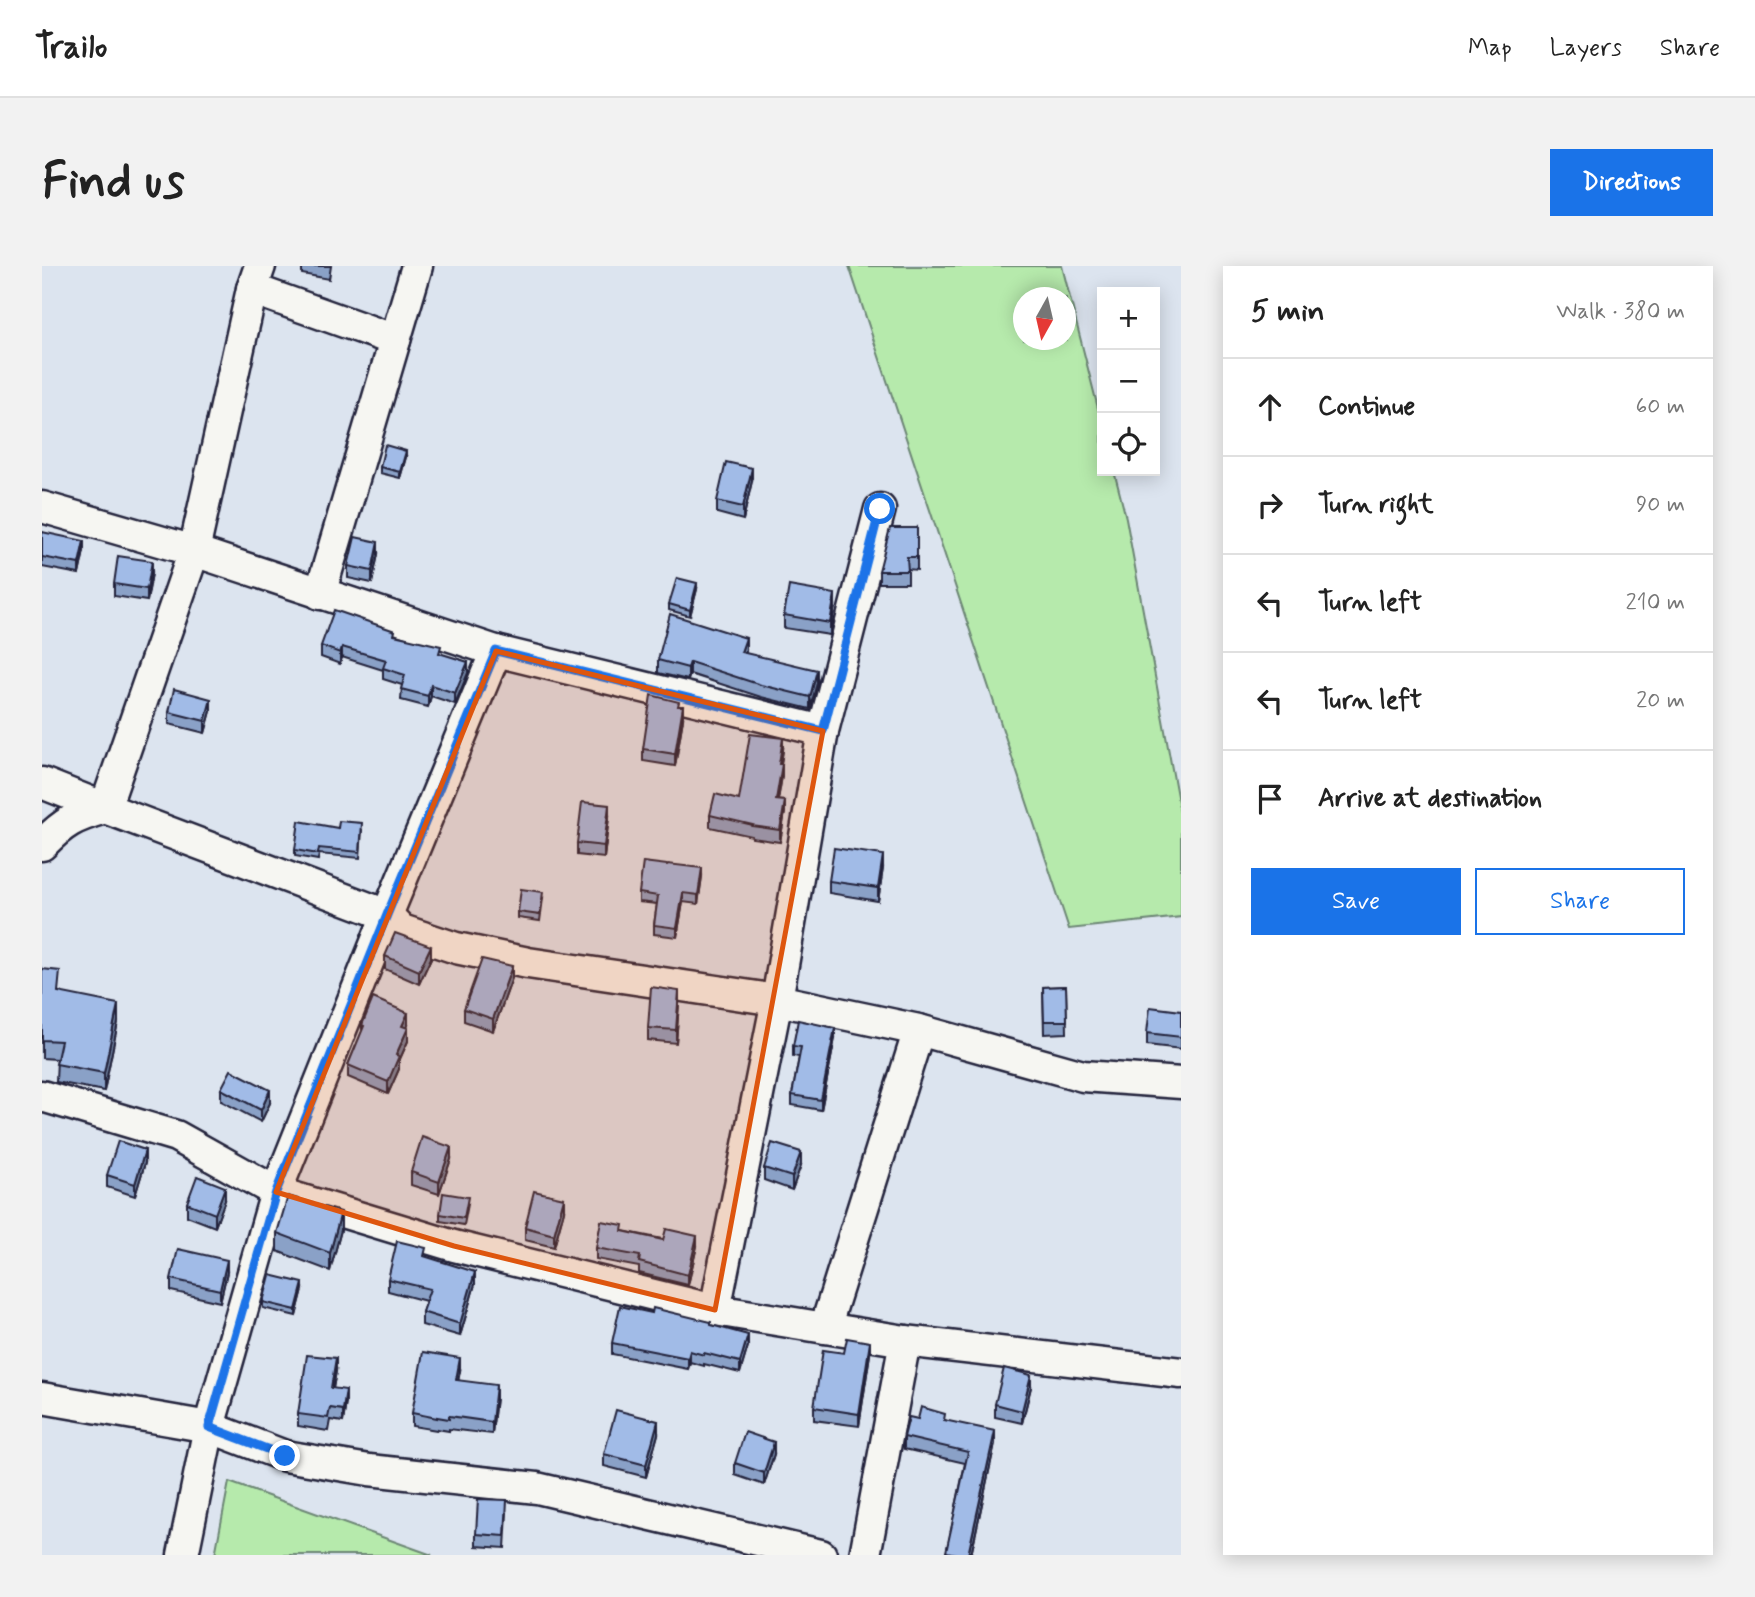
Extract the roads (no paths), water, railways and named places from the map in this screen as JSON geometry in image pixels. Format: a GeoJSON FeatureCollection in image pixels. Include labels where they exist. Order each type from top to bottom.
{"type":"FeatureCollection","features":[{"type":"Feature","properties":{"kind":"street"},"geometry":{"type":"LineString","coordinates":[[320,594],[417,266]]}},
{"type":"Feature","properties":{"kind":"street"},"geometry":{"type":"LineString","coordinates":[[104,808],[194,551],[256,278],[395,340]]}},
{"type":"Feature","properties":{"kind":"street"},"geometry":{"type":"LineString","coordinates":[[42,507],[194,551],[496,651],[823,731]]}},
{"type":"Feature","properties":{"kind":"street"},"geometry":{"type":"LineString","coordinates":[[715,1310],[777,1000],[823,731],[880,509]]}},
{"type":"Feature","properties":{"kind":"street"},"geometry":{"type":"LineString","coordinates":[[183,1555],[209,1427],[276,1192],[496,651]]}},
{"type":"Feature","properties":{"kind":"street"},"geometry":{"type":"LineString","coordinates":[[42,783],[387,915],[402,930],[456,948],[528,963],[777,1000],[919,1030],[1083,1076],[1181,1083]]}},
{"type":"Feature","properties":{"kind":"street"},"geometry":{"type":"LineString","coordinates":[[42,845],[59,828],[79,816],[104,808]]}},
{"type":"Feature","properties":{"kind":"street"},"geometry":{"type":"LineString","coordinates":[[825,1328],[919,1030]]}},
{"type":"Feature","properties":{"kind":"street"},"geometry":{"type":"LineString","coordinates":[[42,1096],[176,1136],[276,1192],[454,1246],[715,1310],[905,1341],[1181,1373]]}},
{"type":"Feature","properties":{"kind":"street"},"geometry":{"type":"LineString","coordinates":[[865,1555],[905,1341]]}},
{"type":"Feature","properties":{"kind":"street"},"geometry":{"type":"LineString","coordinates":[[42,1398],[209,1427],[285,1456],[369,1470],[537,1488],[821,1555]]}}]}
